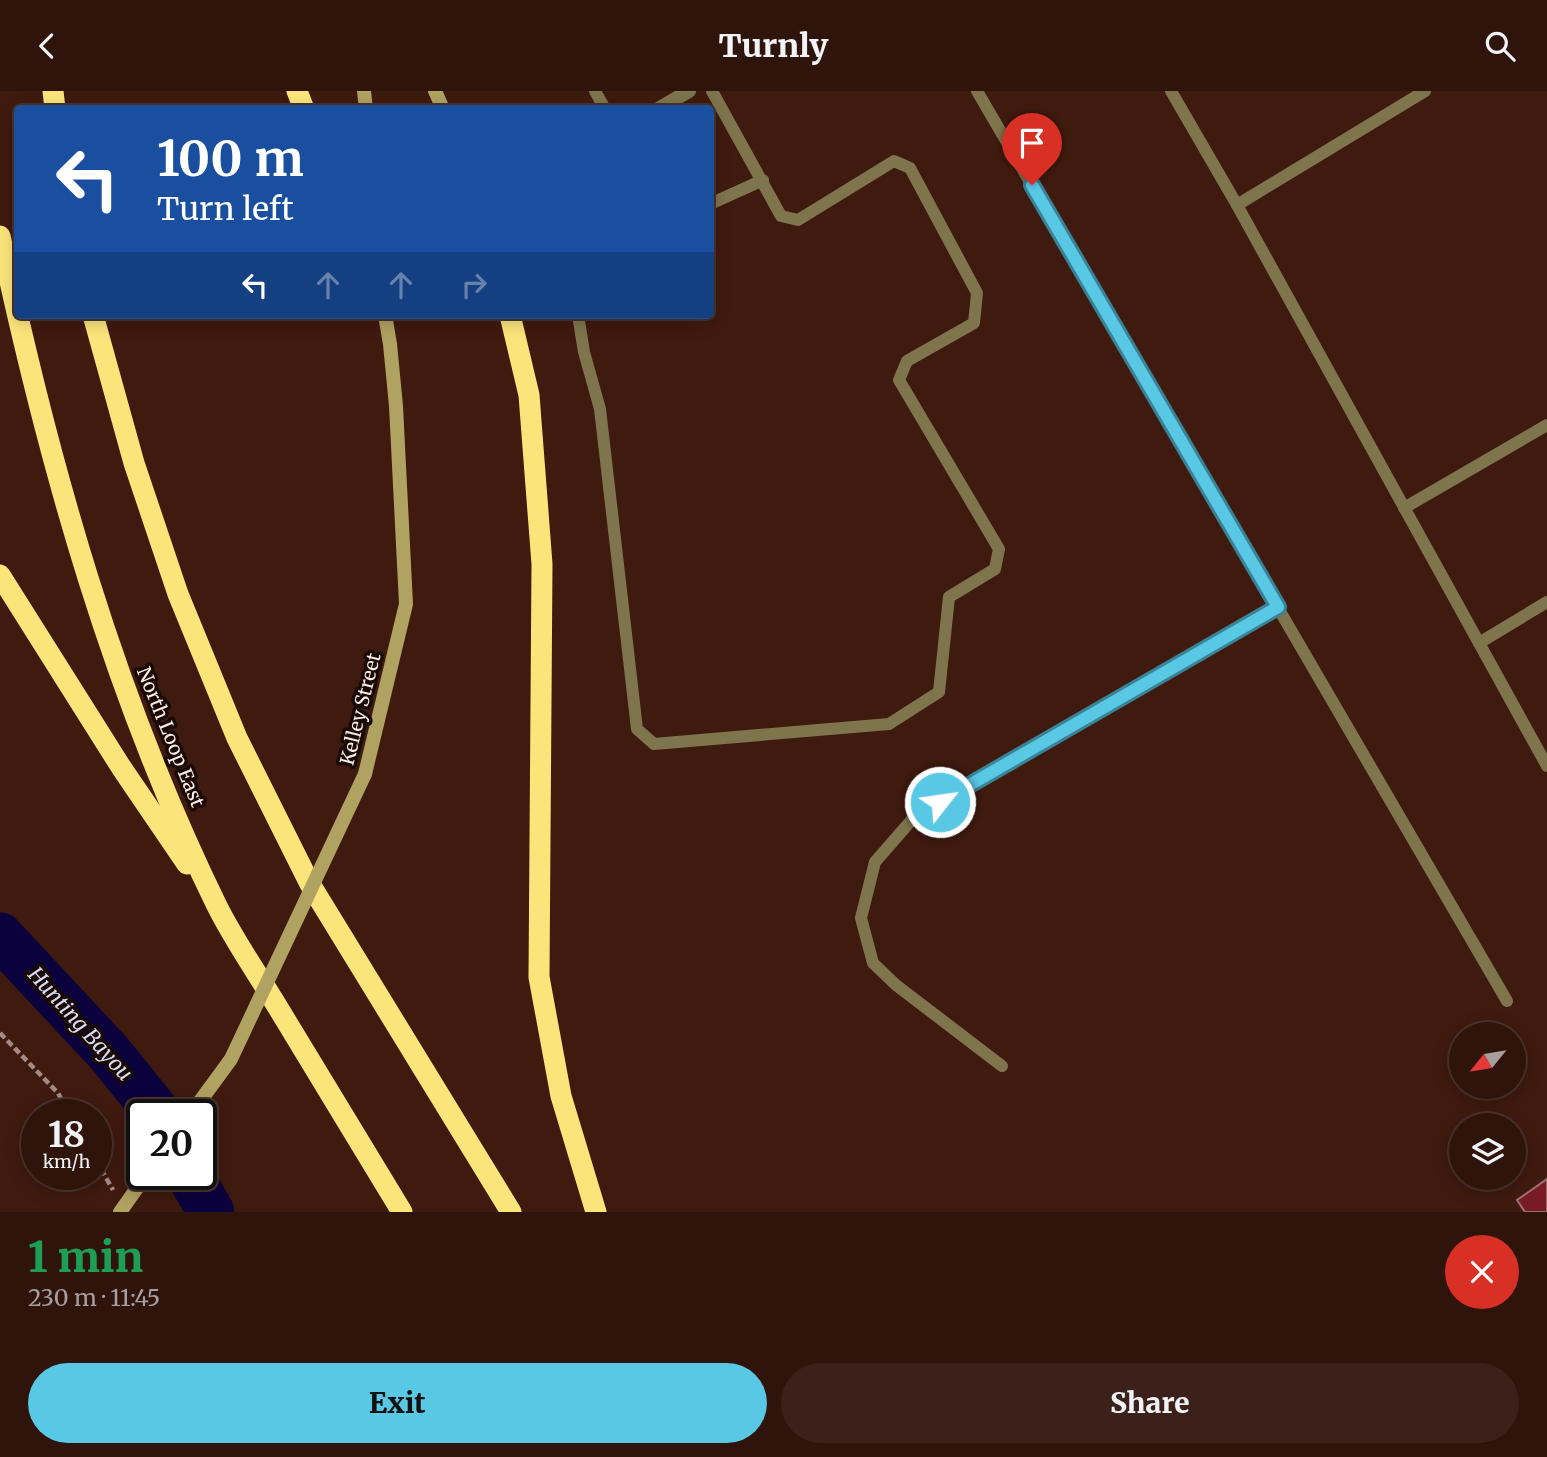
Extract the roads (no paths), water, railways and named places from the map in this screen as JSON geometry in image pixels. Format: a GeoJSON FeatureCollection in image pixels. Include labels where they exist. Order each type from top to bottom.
{"type":"FeatureCollection","features":[{"type":"Feature","properties":{"kind":"highway","name":"North Loop East"},"geometry":{"type":"LineString","coordinates":[[0,236],[14,302]]}},
{"type":"Feature","properties":{"kind":"highway","name":"North Loop East"},"geometry":{"type":"LineString","coordinates":[[18,319],[59,486],[105,630],[156,768],[217,907],[402,1212]]}},
{"type":"Feature","properties":{"kind":"highway"},"geometry":{"type":"LineString","coordinates":[[94,319],[134,463],[169,567],[237,738],[310,884],[511,1212]]}},
{"type":"Feature","properties":{"kind":"highway"},"geometry":{"type":"LineString","coordinates":[[511,319],[529,395],[542,564],[539,977],[561,1096],[596,1212]]}},
{"type":"Feature","properties":{"kind":"highway"},"geometry":{"type":"LineString","coordinates":[[0,575],[121,767],[217,907]]}},
{"type":"Feature","properties":{"kind":"main road","name":"Kelley Street"},"geometry":{"type":"LineString","coordinates":[[201,1099],[230,1059],[365,774],[406,604],[396,406],[386,319]]}},
{"type":"Feature","properties":{"kind":"main road"},"geometry":{"type":"LineString","coordinates":[[120,1212],[136,1190]]}},
{"type":"Feature","properties":{"kind":"street"},"geometry":{"type":"LineString","coordinates":[[665,105],[689,91]]}},
{"type":"Feature","properties":{"kind":"lane"},"geometry":{"type":"LineString","coordinates":[[579,319],[584,352],[600,409],[637,729],[654,744],[889,724],[939,692],[949,597],[995,569],[999,549],[900,380],[907,361],[974,323],[977,293],[910,168],[894,161],[798,220],[781,216],[712,91]]}},
{"type":"Feature","properties":{"kind":"lane"},"geometry":{"type":"LineString","coordinates":[[977,91],[1507,1001]]}},
{"type":"Feature","properties":{"kind":"lane"},"geometry":{"type":"LineString","coordinates":[[1171,91],[1237,205],[1547,766]]}},
{"type":"Feature","properties":{"kind":"lane"},"geometry":{"type":"LineString","coordinates":[[1237,205],[1425,91]]}},
{"type":"Feature","properties":{"kind":"lane"},"geometry":{"type":"LineString","coordinates":[[714,202],[763,180]]}},
{"type":"Feature","properties":{"kind":"lane"},"geometry":{"type":"LineString","coordinates":[[1404,508],[1547,425]]}},
{"type":"Feature","properties":{"kind":"lane"},"geometry":{"type":"LineString","coordinates":[[1479,643],[1547,602]]}},
{"type":"Feature","properties":{"kind":"lane"},"geometry":{"type":"LineString","coordinates":[[1002,1066],[896,985],[873,963],[861,918],[875,862],[916,815],[1278,607]]}},
{"type":"Feature","properties":{"kind":"waterway","name":"Hunting Bayou"},"geometry":{"type":"LineString","coordinates":[[0,936],[110,1054],[146,1099]]}},
{"type":"Feature","properties":{"kind":"waterway","name":"Hunting Bayou"},"geometry":{"type":"LineString","coordinates":[[198,1190],[211,1212]]}}]}
